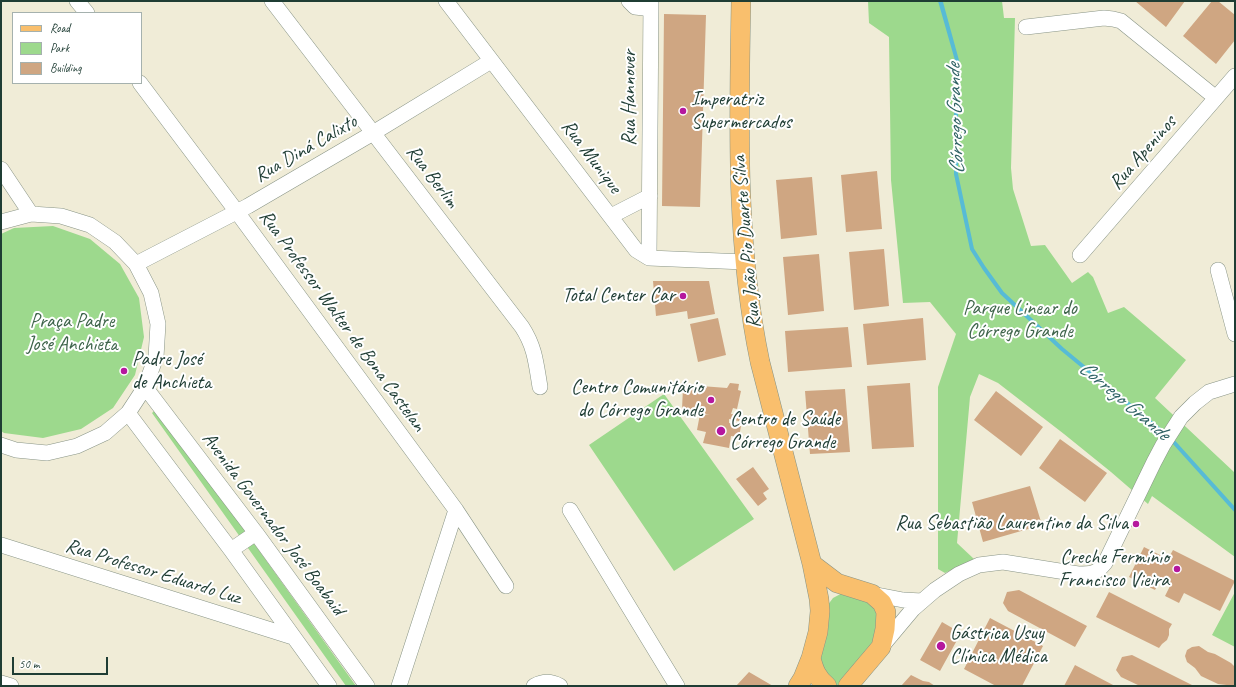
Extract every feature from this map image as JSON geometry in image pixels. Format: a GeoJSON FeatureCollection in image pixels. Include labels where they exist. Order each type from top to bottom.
{"type":"FeatureCollection","features":[{"type":"Feature","properties":{"kind":"main road","name":"Rua João Pio Duarte Silva"},"geometry":{"type":"LineString","coordinates":[[741,1],[740,138],[742,223],[748,295],[760,362],[812,564],[820,607],[818,632],[811,658],[798,686]]}},
{"type":"Feature","properties":{"kind":"main road"},"geometry":{"type":"LineString","coordinates":[[812,564],[837,583],[872,594],[882,603],[886,612],[885,629],[881,647],[848,686]]}},
{"type":"Feature","properties":{"kind":"main road"},"geometry":{"type":"LineString","coordinates":[[820,607],[827,597],[836,590],[848,587]]}},
{"type":"Feature","properties":{"kind":"main road"},"geometry":{"type":"LineString","coordinates":[[811,658],[814,672],[827,686]]}},
{"type":"Feature","properties":{"kind":"street"},"geometry":{"type":"LineString","coordinates":[[77,1],[86,12]]}},
{"type":"Feature","properties":{"kind":"street","name":"Rua Berlim"},"geometry":{"type":"LineString","coordinates":[[272,1],[529,338],[535,354],[540,387]]}},
{"type":"Feature","properties":{"kind":"street","name":"Rua Munique"},"geometry":{"type":"LineString","coordinates":[[446,1],[636,250],[649,258]]}},
{"type":"Feature","properties":{"kind":"street"},"geometry":{"type":"LineString","coordinates":[[629,1],[635,7],[644,8],[651,1]]}},
{"type":"Feature","properties":{"kind":"street","name":"Rua Hannover"},"geometry":{"type":"LineString","coordinates":[[649,258],[651,1]]}},
{"type":"Feature","properties":{"kind":"street"},"geometry":{"type":"LineString","coordinates":[[1026,27],[1104,18],[1121,21],[1216,98]]}},
{"type":"Feature","properties":{"kind":"street","name":"Rua Diná Calixto"},"geometry":{"type":"LineString","coordinates":[[136,264],[237,212],[374,133],[491,61]]}},
{"type":"Feature","properties":{"kind":"street","name":"Rua Apeninos"},"geometry":{"type":"LineString","coordinates":[[1080,255],[1235,76]]}},
{"type":"Feature","properties":{"kind":"street","name":"Rua Professor Walter de Bona Castelan"},"geometry":{"type":"LineString","coordinates":[[141,84],[237,212],[456,510],[506,586]]}},
{"type":"Feature","properties":{"kind":"street"},"geometry":{"type":"LineString","coordinates":[[1,169],[31,214]]}},
{"type":"Feature","properties":{"kind":"street"},"geometry":{"type":"LineString","coordinates":[[611,216],[650,196]]}},
{"type":"Feature","properties":{"kind":"street"},"geometry":{"type":"LineString","coordinates":[[1,222],[31,214],[61,216],[90,225],[115,242],[136,264],[151,292],[158,324],[156,357],[145,388],[128,413],[105,433],[77,446],[47,452],[16,450],[1,445]]}},
{"type":"Feature","properties":{"kind":"street"},"geometry":{"type":"LineString","coordinates":[[649,258],[745,262]]}},
{"type":"Feature","properties":{"kind":"street"},"geometry":{"type":"LineString","coordinates":[[1218,270],[1235,334]]}},
{"type":"Feature","properties":{"kind":"street"},"geometry":{"type":"LineString","coordinates":[[881,647],[913,609],[935,590],[959,574],[980,565],[1003,562],[1078,574],[1089,574],[1099,570],[1105,563],[1163,445],[1181,417],[1209,392],[1235,384]]}},
{"type":"Feature","properties":{"kind":"street","name":"Avenida Governador José Boabaid"},"geometry":{"type":"LineString","coordinates":[[145,388],[256,532],[367,686]]}},
{"type":"Feature","properties":{"kind":"street"},"geometry":{"type":"LineString","coordinates":[[128,413],[231,550],[329,686]]}},
{"type":"Feature","properties":{"kind":"street"},"geometry":{"type":"LineString","coordinates":[[399,686],[456,510]]}},
{"type":"Feature","properties":{"kind":"street"},"geometry":{"type":"LineString","coordinates":[[570,510],[677,686]]}},
{"type":"Feature","properties":{"kind":"street"},"geometry":{"type":"LineString","coordinates":[[231,550],[256,532]]}},
{"type":"Feature","properties":{"kind":"street","name":"Rua Professor Eduardo Luz"},"geometry":{"type":"LineString","coordinates":[[1,545],[294,637]]}},
{"type":"Feature","properties":{"kind":"street"},"geometry":{"type":"LineString","coordinates":[[872,594],[903,600],[922,601]]}},
{"type":"Feature","properties":{"kind":"street"},"geometry":{"type":"LineString","coordinates":[[534,686],[540,683],[549,682],[560,686]]}},
{"type":"Feature","properties":{"kind":"street"},"geometry":{"type":"LineString","coordinates":[[1,683],[11,686]]}},
{"type":"Feature","properties":{"kind":"green space","name":"Parque Linear do Córrego Grande"},"geometry":{"type":"Polygon","coordinates":[[[868,1],[1002,1],[1004,18],[1015,18],[1011,168],[1013,189],[1031,246],[1045,245],[1072,283],[1088,272],[1093,277],[1108,313],[1124,307],[1186,360],[1155,398],[1234,472],[1235,471],[1235,557],[1152,496],[1148,504],[1064,434],[998,383],[979,374],[970,397],[957,543],[974,559],[945,573],[938,569],[938,387],[956,334],[930,302],[903,303],[891,180],[889,37],[869,23],[868,1]]]}},
{"type":"Feature","properties":{"kind":"green space","name":"Praça Padre José Anchieta"},"geometry":{"type":"Polygon","coordinates":[[[53,226],[90,239],[120,264],[139,298],[144,337],[135,375],[113,408],[81,429],[43,438],[4,433],[1,431],[1,234],[14,228],[53,226]]]}},
{"type":"Feature","properties":{"kind":"green space"},"geometry":{"type":"Polygon","coordinates":[[[664,394],[754,519],[674,571],[589,445],[664,394]]]}},
{"type":"Feature","properties":{"kind":"green space"},"geometry":{"type":"Polygon","coordinates":[[[157,408],[356,686],[346,686],[152,413],[157,408]]]}},
{"type":"Feature","properties":{"kind":"green space"},"geometry":{"type":"Polygon","coordinates":[[[848,590],[870,598],[881,612],[877,644],[843,686],[836,686],[814,659],[824,610],[833,598],[848,590]]]}},
{"type":"Feature","properties":{"kind":"green space"},"geometry":{"type":"Polygon","coordinates":[[[1235,592],[1235,647],[1212,635],[1235,592]]]}},
{"type":"Feature","properties":{"kind":"water"},"geometry":{"type":"Polygon","coordinates":[[[938,1],[943,2],[960,64],[956,64],[938,1]]]}},
{"type":"Feature","properties":{"kind":"building"},"geometry":{"type":"Polygon","coordinates":[[[1135,1],[1185,1],[1166,27],[1135,1]]]}},
{"type":"Feature","properties":{"kind":"building"},"geometry":{"type":"Polygon","coordinates":[[[1212,1],[1218,1],[1235,15],[1235,40],[1216,64],[1183,36],[1212,1]]]}},
{"type":"Feature","properties":{"kind":"building","name":"Imperatriz Supermercados"},"geometry":{"type":"Polygon","coordinates":[[[664,14],[706,15],[700,207],[662,206],[664,14]]]}},
{"type":"Feature","properties":{"kind":"building"},"geometry":{"type":"Polygon","coordinates":[[[877,171],[882,229],[846,232],[841,175],[877,171]]]}},
{"type":"Feature","properties":{"kind":"building"},"geometry":{"type":"Polygon","coordinates":[[[812,177],[817,235],[781,239],[776,180],[812,177]]]}},
{"type":"Feature","properties":{"kind":"building"},"geometry":{"type":"Polygon","coordinates":[[[884,249],[889,306],[854,310],[849,252],[884,249]]]}},
{"type":"Feature","properties":{"kind":"building"},"geometry":{"type":"Polygon","coordinates":[[[819,254],[824,311],[788,315],[783,257],[819,254]]]}},
{"type":"Feature","properties":{"kind":"building","name":"Total Center Car"},"geometry":{"type":"Polygon","coordinates":[[[653,281],[709,281],[715,314],[688,319],[687,311],[656,316],[653,281]]]}},
{"type":"Feature","properties":{"kind":"building"},"geometry":{"type":"Polygon","coordinates":[[[718,318],[726,355],[698,362],[690,324],[718,318]]]}},
{"type":"Feature","properties":{"kind":"building"},"geometry":{"type":"Polygon","coordinates":[[[923,318],[926,360],[867,365],[863,324],[923,318]]]}},
{"type":"Feature","properties":{"kind":"building"},"geometry":{"type":"Polygon","coordinates":[[[848,327],[852,367],[788,372],[785,331],[848,327]]]}},
{"type":"Feature","properties":{"kind":"building","name":"Centro Comunitário do Córrego Grande"},"geometry":{"type":"Polygon","coordinates":[[[730,383],[739,384],[738,390],[741,391],[737,409],[733,408],[731,414],[741,415],[739,421],[729,419],[729,423],[741,426],[739,437],[731,436],[729,448],[703,443],[706,432],[697,430],[700,414],[710,415],[682,409],[683,388],[701,386],[727,388],[730,383]]]}},
{"type":"Feature","properties":{"kind":"building"},"geometry":{"type":"Polygon","coordinates":[[[910,383],[914,447],[872,449],[867,386],[910,383]]]}},
{"type":"Feature","properties":{"kind":"building"},"geometry":{"type":"Polygon","coordinates":[[[845,389],[850,452],[810,454],[805,391],[845,389]]]}},
{"type":"Feature","properties":{"kind":"building"},"geometry":{"type":"Polygon","coordinates":[[[996,391],[1043,427],[1021,456],[974,420],[996,391]]]}},
{"type":"Feature","properties":{"kind":"building"},"geometry":{"type":"Polygon","coordinates":[[[1060,439],[1107,473],[1085,502],[1039,468],[1060,439]]]}},
{"type":"Feature","properties":{"kind":"building"},"geometry":{"type":"Polygon","coordinates":[[[753,467],[769,489],[763,493],[767,499],[758,506],[736,479],[753,467]]]}},
{"type":"Feature","properties":{"kind":"building"},"geometry":{"type":"Polygon","coordinates":[[[1030,486],[1042,525],[983,542],[972,502],[1030,486]]]}},
{"type":"Feature","properties":{"kind":"building"},"geometry":{"type":"Polygon","coordinates":[[[1144,547],[1168,559],[1173,550],[1235,581],[1220,611],[1184,593],[1179,603],[1165,596],[1170,586],[1160,580],[1155,590],[1129,577],[1144,547]]]}},
{"type":"Feature","properties":{"kind":"building"},"geometry":{"type":"Polygon","coordinates":[[[1019,590],[1087,626],[1075,647],[1008,611],[1003,603],[1007,592],[1019,590]]]}},
{"type":"Feature","properties":{"kind":"building"},"geometry":{"type":"Polygon","coordinates":[[[1109,592],[1172,624],[1169,629],[1167,640],[1159,648],[1096,617],[1109,592]]]}},
{"type":"Feature","properties":{"kind":"building"},"geometry":{"type":"Polygon","coordinates":[[[990,618],[1043,646],[1022,686],[996,686],[964,669],[990,618]]]}},
{"type":"Feature","properties":{"kind":"building","name":"Gástrica Usuy Clínica Médica"},"geometry":{"type":"Polygon","coordinates":[[[942,622],[961,633],[940,671],[920,660],[942,622]]]}},
{"type":"Feature","properties":{"kind":"building"},"geometry":{"type":"Polygon","coordinates":[[[1199,646],[1231,663],[1235,667],[1235,686],[1218,684],[1201,676],[1195,668],[1187,662],[1185,656],[1187,650],[1192,647],[1199,646]]]}},
{"type":"Feature","properties":{"kind":"building"},"geometry":{"type":"Polygon","coordinates":[[[1132,655],[1194,686],[1140,686],[1121,677],[1116,670],[1122,657],[1132,655]]]}},
{"type":"Feature","properties":{"kind":"building"},"geometry":{"type":"Polygon","coordinates":[[[1075,665],[1115,686],[1064,686],[1075,665]]]}},
{"type":"Feature","properties":{"kind":"building"},"geometry":{"type":"Polygon","coordinates":[[[749,672],[773,686],[736,686],[749,672]]]}},
{"type":"Feature","properties":{"kind":"building"},"geometry":{"type":"Polygon","coordinates":[[[911,675],[923,681],[929,682],[935,686],[901,686],[911,675]]]}},
{"type":"Feature","properties":{"kind":"waterway","name":"Córrego Grande"},"geometry":{"type":"LineString","coordinates":[[956,64],[956,174],[972,249],[1002,293],[1062,349],[1166,435]]}},
{"type":"Feature","properties":{"kind":"waterway","name":"Córrego Grande"},"geometry":{"type":"LineString","coordinates":[[1171,439],[1235,510]]}},
{"type":"Feature","properties":{"kind":"place","name":"Imperatriz Supermercados"},"geometry":{"type":"Point","coordinates":[683,111]}},
{"type":"Feature","properties":{"kind":"place","name":"Total Center Car"},"geometry":{"type":"Point","coordinates":[683,296]}},
{"type":"Feature","properties":{"kind":"place","name":"Padre José de Anchieta"},"geometry":{"type":"Point","coordinates":[124,371]}},
{"type":"Feature","properties":{"kind":"place","name":"Centro Comunitário do Córrego Grande"},"geometry":{"type":"Point","coordinates":[711,400]}},
{"type":"Feature","properties":{"kind":"place","name":"Centro de Saúde Córrego Grande"},"geometry":{"type":"Point","coordinates":[721,431]}},
{"type":"Feature","properties":{"kind":"place","name":"Rua Sebastião Laurentino da Silva"},"geometry":{"type":"Point","coordinates":[1136,524]}},
{"type":"Feature","properties":{"kind":"place","name":"Creche Fermínio Francisco Vieira"},"geometry":{"type":"Point","coordinates":[1177,569]}},
{"type":"Feature","properties":{"kind":"place","name":"Gástrica Usuy Clínica Médica"},"geometry":{"type":"Point","coordinates":[941,646]}}]}
